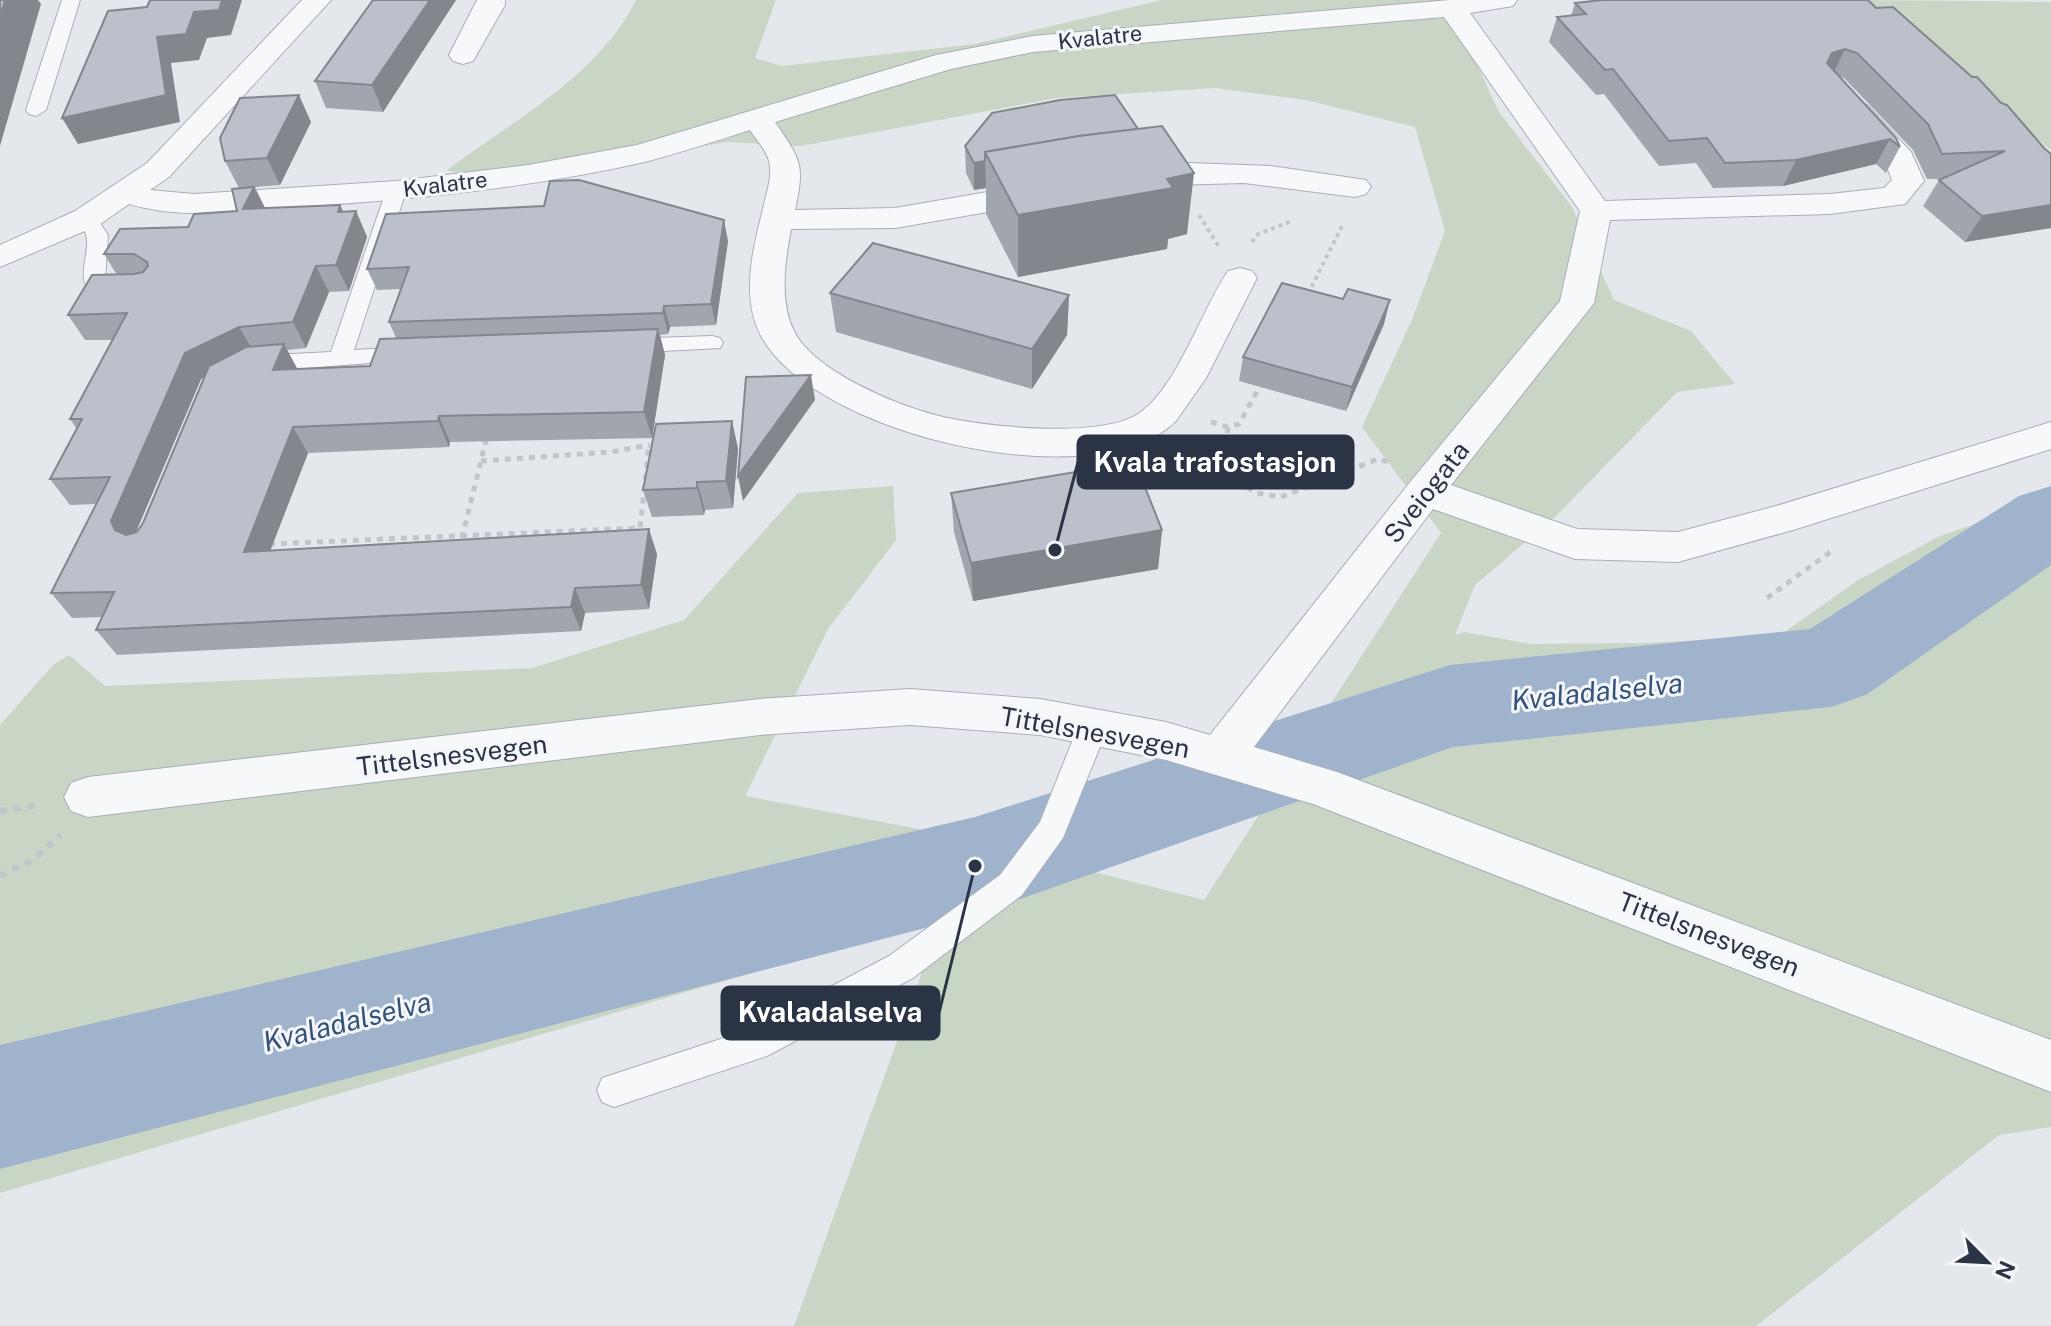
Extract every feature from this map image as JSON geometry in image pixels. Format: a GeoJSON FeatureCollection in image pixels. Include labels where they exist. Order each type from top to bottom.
{"type":"FeatureCollection","features":[{"type":"Feature","properties":{"kind":"street"},"geometry":{"type":"LineString","coordinates":[[463,55],[491,0]]}},
{"type":"Feature","properties":{"kind":"street"},"geometry":{"type":"LineString","coordinates":[[1503,0],[1452,8],[1596,211],[1830,204],[1894,197],[1908,181],[1900,159],[1832,86]]}},
{"type":"Feature","properties":{"kind":"street"},"geometry":{"type":"LineString","coordinates":[[0,257],[87,218],[158,170],[197,132],[282,35],[328,3]]}},
{"type":"Feature","properties":{"kind":"street","name":"Kvalatre"},"geometry":{"type":"LineString","coordinates":[[127,193],[151,200],[194,204],[396,191],[591,164],[642,153],[946,61],[1033,44],[1452,8]]}},
{"type":"Feature","properties":{"kind":"street"},"geometry":{"type":"LineString","coordinates":[[758,119],[784,159],[786,177],[767,290],[770,315],[779,337],[796,357],[841,388],[896,415],[941,430],[975,436],[1084,440],[1118,436],[1150,425],[1168,408],[1236,271]]}},
{"type":"Feature","properties":{"kind":"street"},"geometry":{"type":"LineString","coordinates":[[778,219],[834,221],[895,218],[1089,184],[1184,172],[1262,172],[1355,187]]}},
{"type":"Feature","properties":{"kind":"street","name":"Sveiogata"},"geometry":{"type":"LineString","coordinates":[[1220,757],[1425,491],[1577,303],[1596,211]]}},
{"type":"Feature","properties":{"kind":"street"},"geometry":{"type":"LineString","coordinates":[[1425,491],[1575,544],[1678,547],[1779,520],[2051,435]]}},
{"type":"Feature","properties":{"kind":"street","name":"Tittelsnesvegen"},"geometry":{"type":"LineString","coordinates":[[88,797],[760,717],[910,707],[1040,717],[1166,741],[1320,786],[2051,1066]]}},
{"type":"Feature","properties":{"kind":"lane"},"geometry":{"type":"LineString","coordinates":[[36,110],[71,0]]}},
{"type":"Feature","properties":{"kind":"lane"},"geometry":{"type":"LineString","coordinates":[[341,356],[396,191]]}},
{"type":"Feature","properties":{"kind":"lane"},"geometry":{"type":"LineString","coordinates":[[87,218],[98,237],[94,279],[98,287],[106,291],[135,290]]}},
{"type":"Feature","properties":{"kind":"lane"},"geometry":{"type":"LineString","coordinates":[[603,347],[712,343]]}},
{"type":"Feature","properties":{"kind":"lane"},"geometry":{"type":"LineString","coordinates":[[234,374],[255,363],[433,353]]}},
{"type":"Feature","properties":{"kind":"lane"},"geometry":{"type":"LineString","coordinates":[[614,1090],[755,1044],[901,967],[1011,885],[1052,829],[1093,727]]}},
{"type":"Feature","properties":{"kind":"path"},"geometry":{"type":"LineString","coordinates":[[1184,172],[1205,227],[1236,271],[1258,234],[1299,218]]}},
{"type":"Feature","properties":{"kind":"path"},"geometry":{"type":"LineString","coordinates":[[1305,298],[1346,219],[1339,217]]}},
{"type":"Feature","properties":{"kind":"path"},"geometry":{"type":"LineString","coordinates":[[1265,378],[1239,424],[1228,427],[1223,467],[1255,493],[1281,497],[1378,459],[1411,466],[1425,491]]}},
{"type":"Feature","properties":{"kind":"path"},"geometry":{"type":"LineString","coordinates":[[462,538],[488,434]]}},
{"type":"Feature","properties":{"kind":"path"},"geometry":{"type":"LineString","coordinates":[[481,461],[611,452],[658,442]]}},
{"type":"Feature","properties":{"kind":"path"},"geometry":{"type":"LineString","coordinates":[[257,544],[462,538],[640,528],[649,445]]}},
{"type":"Feature","properties":{"kind":"path"},"geometry":{"type":"LineString","coordinates":[[0,876],[13,873],[40,856],[59,837],[88,797]]}},
{"type":"Feature","properties":{"kind":"green space"},"geometry":{"type":"Polygon","coordinates":[[[636,0],[776,0],[755,58],[782,66],[975,44],[1162,0],[1447,0],[1499,112],[1572,207],[1614,300],[1691,331],[1735,384],[1677,392],[1556,516],[1475,585],[1455,635],[1464,632],[1532,644],[1646,643],[1779,636],[1858,580],[1940,536],[2051,498],[2051,1127],[1999,1135],[1756,1326],[794,1326],[942,917],[0,1193],[0,725],[54,664],[69,655],[105,686],[532,668],[684,620],[798,493],[893,486],[896,540],[828,629],[745,796],[945,834],[1204,900],[1441,533],[1362,427],[1412,320],[1445,231],[1415,127],[1306,100],[1215,88],[1056,98],[801,146],[727,142],[600,163],[478,178],[447,170],[526,115],[577,74],[620,27],[636,0]]]}},
{"type":"Feature","properties":{"kind":"green space"},"geometry":{"type":"Polygon","coordinates":[[[1863,0],[2051,2],[2051,150],[1863,0]]]}},
{"type":"Feature","properties":{"kind":"building"},"geometry":{"type":"Polygon","coordinates":[[[0,0],[5,0],[0,17],[0,0]]]}},
{"type":"Feature","properties":{"kind":"building"},"geometry":{"type":"Polygon","coordinates":[[[150,0],[222,0],[219,10],[194,12],[186,34],[157,37],[166,95],[62,118],[108,11],[147,7],[150,0]]]}},
{"type":"Feature","properties":{"kind":"building"},"geometry":{"type":"Polygon","coordinates":[[[373,0],[430,0],[372,85],[315,81],[373,0]]]}},
{"type":"Feature","properties":{"kind":"building"},"geometry":{"type":"Polygon","coordinates":[[[1602,0],[1868,0],[1876,8],[1893,7],[1972,77],[1977,77],[2051,154],[2051,205],[1982,216],[1939,180],[2005,151],[1942,154],[1928,124],[1857,53],[1845,49],[1832,53],[1827,63],[1896,138],[1900,147],[1890,139],[1796,160],[1725,163],[1707,138],[1669,141],[1613,69],[1605,70],[1557,17],[1586,14],[1575,3],[1602,0]]]}},
{"type":"Feature","properties":{"kind":"building"},"geometry":{"type":"Polygon","coordinates":[[[299,95],[267,158],[225,161],[220,138],[240,98],[299,95]]]}},
{"type":"Feature","properties":{"kind":"building"},"geometry":{"type":"Polygon","coordinates":[[[1115,95],[1138,129],[985,152],[985,161],[974,163],[965,146],[992,113],[1060,100],[1115,95]]]}},
{"type":"Feature","properties":{"kind":"building"},"geometry":{"type":"Polygon","coordinates":[[[1162,126],[1194,173],[1167,179],[1173,188],[1018,215],[985,152],[1079,136],[1162,126]]]}},
{"type":"Feature","properties":{"kind":"building"},"geometry":{"type":"Polygon","coordinates":[[[579,180],[724,220],[711,304],[664,306],[663,313],[389,322],[409,267],[367,269],[386,214],[544,206],[550,181],[579,180]]]}},
{"type":"Feature","properties":{"kind":"building"},"geometry":{"type":"Polygon","coordinates":[[[254,187],[243,209],[340,205],[338,212],[356,211],[336,265],[316,266],[293,322],[239,327],[185,353],[111,521],[115,530],[126,535],[137,532],[209,366],[246,347],[284,344],[273,370],[370,366],[380,339],[658,329],[644,412],[439,416],[438,421],[293,427],[244,552],[649,529],[641,585],[575,588],[571,607],[96,630],[114,592],[51,593],[110,477],[50,479],[82,419],[70,419],[127,313],[68,315],[92,275],[134,274],[143,272],[148,266],[134,254],[104,254],[120,229],[188,227],[194,214],[237,211],[232,189],[254,187]]]}},
{"type":"Feature","properties":{"kind":"building"},"geometry":{"type":"Polygon","coordinates":[[[873,243],[1069,295],[1032,349],[830,293],[873,243]]]}},
{"type":"Feature","properties":{"kind":"building"},"geometry":{"type":"Polygon","coordinates":[[[1282,283],[1343,299],[1348,289],[1390,300],[1352,387],[1243,357],[1282,283]]]}},
{"type":"Feature","properties":{"kind":"building"},"geometry":{"type":"Polygon","coordinates":[[[811,375],[738,476],[746,377],[811,375]]]}},
{"type":"Feature","properties":{"kind":"building"},"geometry":{"type":"Polygon","coordinates":[[[732,421],[726,481],[697,482],[697,488],[643,490],[656,424],[732,421]]]}},
{"type":"Feature","properties":{"kind":"building"},"geometry":{"type":"Polygon","coordinates":[[[1135,462],[1162,530],[971,563],[951,493],[1135,462]]]}},
{"type":"Feature","properties":{"kind":"waterway","name":"Kvaladalselva"},"geometry":{"type":"LineString","coordinates":[[0,1107],[975,866],[1450,706],[1831,667],[2051,519]]}},
{"type":"Feature","properties":{"kind":"place","name":"Kvala trafostasjon"},"geometry":{"type":"Point","coordinates":[1055,550]}},
{"type":"Feature","properties":{"kind":"place","name":"Kvaladalselva"},"geometry":{"type":"Point","coordinates":[975,866]}}]}
